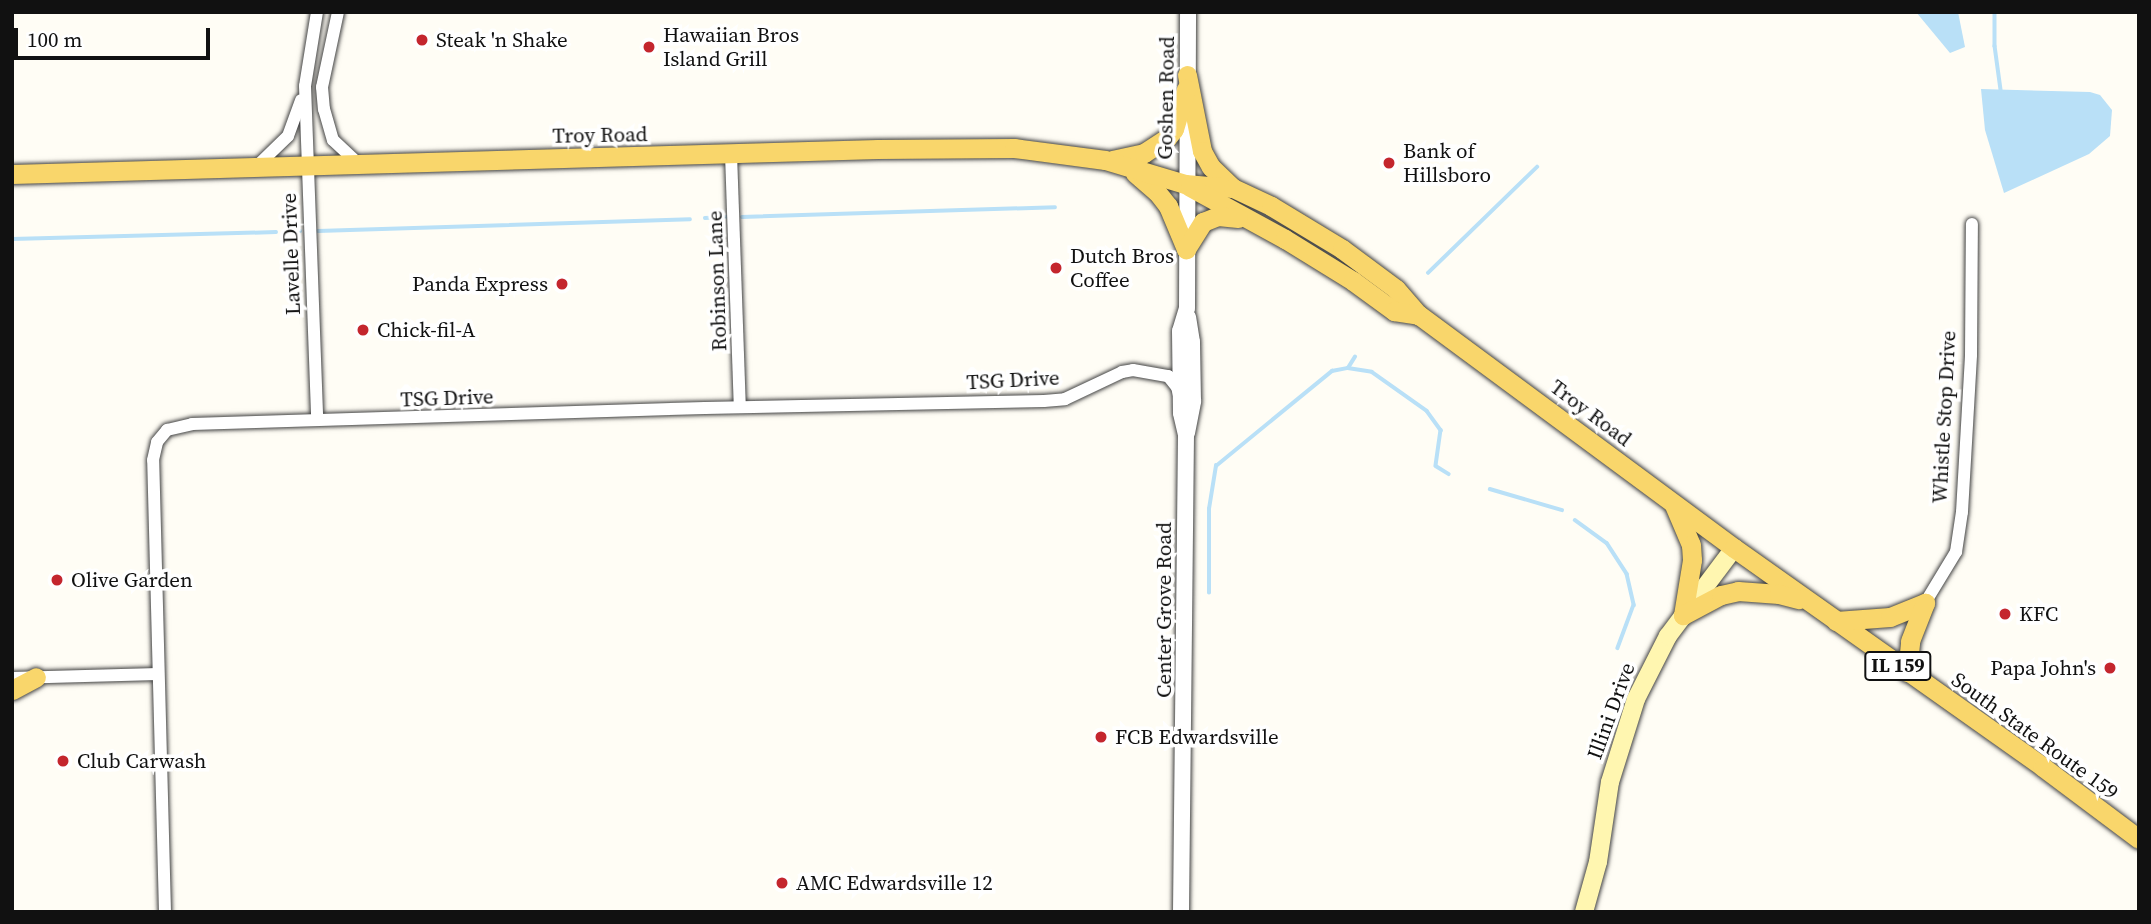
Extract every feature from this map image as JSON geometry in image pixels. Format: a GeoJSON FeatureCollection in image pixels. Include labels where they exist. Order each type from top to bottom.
{"type":"FeatureCollection","features":[{"type":"Feature","properties":{"kind":"main road"},"geometry":{"type":"LineString","coordinates":[[1105,160],[1144,153],[1167,138],[1174,129],[1187,80]]}},
{"type":"Feature","properties":{"kind":"main road"},"geometry":{"type":"LineString","coordinates":[[1187,80],[1202,151],[1211,167],[1233,188]]}},
{"type":"Feature","properties":{"kind":"main road","name":"Troy Road"},"geometry":{"type":"LineString","coordinates":[[14,173],[1014,148],[1105,160],[1185,184],[1353,281],[1394,311],[1419,315]]}},
{"type":"Feature","properties":{"kind":"main road"},"geometry":{"type":"LineString","coordinates":[[1126,166],[1157,192],[1168,206],[1186,249]]}},
{"type":"Feature","properties":{"kind":"main road","name":"Troy Road"},"geometry":{"type":"LineString","coordinates":[[1185,184],[1233,188],[1271,206],[1342,248],[1396,289],[1419,315],[1734,548]]}},
{"type":"Feature","properties":{"kind":"main road"},"geometry":{"type":"LineString","coordinates":[[1186,249],[1198,229],[1210,218],[1248,219]]}},
{"type":"Feature","properties":{"kind":"main road"},"geometry":{"type":"LineString","coordinates":[[1672,502],[1692,553],[1690,584],[1683,615]]}},
{"type":"Feature","properties":{"kind":"main road","name":"South State Route 159"},"geometry":{"type":"LineString","coordinates":[[1734,548],[2043,767],[2139,839]]}},
{"type":"Feature","properties":{"kind":"main road","name":"Illini Drive"},"geometry":{"type":"LineString","coordinates":[[1584,912],[1598,862],[1610,782],[1624,730],[1649,669],[1683,615],[1734,548]]}},
{"type":"Feature","properties":{"kind":"main road"},"geometry":{"type":"LineString","coordinates":[[1683,615],[1721,595],[1738,591],[1779,594],[1810,602]]}},
{"type":"Feature","properties":{"kind":"main road"},"geometry":{"type":"LineString","coordinates":[[1836,621],[1890,617],[1925,603]]}},
{"type":"Feature","properties":{"kind":"main road","name":"Whistle Stop Drive"},"geometry":{"type":"LineString","coordinates":[[1907,672],[1910,641],[1925,603]]}},
{"type":"Feature","properties":{"kind":"main road"},"geometry":{"type":"LineString","coordinates":[[12,690],[36,677]]}},
{"type":"Feature","properties":{"kind":"street","name":"Lavelle Drive"},"geometry":{"type":"LineString","coordinates":[[257,166],[288,136],[305,86],[317,12]]}},
{"type":"Feature","properties":{"kind":"street"},"geometry":{"type":"LineString","coordinates":[[338,12],[322,87],[324,109],[333,140],[359,164]]}},
{"type":"Feature","properties":{"kind":"street","name":"Goshen Road"},"geometry":{"type":"LineString","coordinates":[[1185,184],[1188,12]]}},
{"type":"Feature","properties":{"kind":"street","name":"Lavelle Drive"},"geometry":{"type":"LineString","coordinates":[[305,86],[317,421]]}},
{"type":"Feature","properties":{"kind":"street","name":"Robinson Lane"},"geometry":{"type":"LineString","coordinates":[[731,154],[740,407]]}},
{"type":"Feature","properties":{"kind":"street","name":"Center Grove Road"},"geometry":{"type":"LineString","coordinates":[[1185,184],[1186,308],[1193,376],[1191,422],[1186,435]]}},
{"type":"Feature","properties":{"kind":"street","name":"Whistle Stop Drive"},"geometry":{"type":"LineString","coordinates":[[1925,603],[1956,552],[1962,512],[1971,355],[1972,223]]}},
{"type":"Feature","properties":{"kind":"street","name":"Center Grove Road"},"geometry":{"type":"LineString","coordinates":[[1181,912],[1186,435],[1181,413],[1180,331],[1186,308]]}},
{"type":"Feature","properties":{"kind":"street","name":"TSG Drive"},"geometry":{"type":"LineString","coordinates":[[164,912],[153,460],[161,435],[183,425],[1065,399],[1122,372],[1133,370],[1168,376],[1177,387],[1181,413]]}},
{"type":"Feature","properties":{"kind":"street"},"geometry":{"type":"LineString","coordinates":[[12,678],[158,674]]}},
{"type":"Feature","properties":{"kind":"water"},"geometry":{"type":"Polygon","coordinates":[[[1916,12],[1958,12],[1965,47],[1950,53],[1916,12]]]}},
{"type":"Feature","properties":{"kind":"water"},"geometry":{"type":"Polygon","coordinates":[[[1981,89],[2090,92],[2100,95],[2112,110],[2110,136],[2089,154],[2004,193],[1985,130],[1981,89]]]}},
{"type":"Feature","properties":{"kind":"waterway"},"geometry":{"type":"LineString","coordinates":[[1995,12],[1995,46],[2001,90]]}},
{"type":"Feature","properties":{"kind":"waterway"},"geometry":{"type":"LineString","coordinates":[[1428,273],[1537,167]]}},
{"type":"Feature","properties":{"kind":"waterway"},"geometry":{"type":"LineString","coordinates":[[742,217],[1055,207]]}},
{"type":"Feature","properties":{"kind":"waterway"},"geometry":{"type":"LineString","coordinates":[[705,218],[726,217]]}},
{"type":"Feature","properties":{"kind":"waterway"},"geometry":{"type":"LineString","coordinates":[[318,231],[690,219]]}},
{"type":"Feature","properties":{"kind":"waterway"},"geometry":{"type":"LineString","coordinates":[[291,231],[300,231]]}},
{"type":"Feature","properties":{"kind":"waterway"},"geometry":{"type":"LineString","coordinates":[[12,239],[276,232]]}},
{"type":"Feature","properties":{"kind":"waterway"},"geometry":{"type":"LineString","coordinates":[[1209,593],[1209,509],[1216,466],[1332,371],[1348,368],[1355,357]]}},
{"type":"Feature","properties":{"kind":"waterway"},"geometry":{"type":"LineString","coordinates":[[1348,368],[1372,372],[1427,411],[1441,430],[1436,466],[1449,474]]}},
{"type":"Feature","properties":{"kind":"waterway"},"geometry":{"type":"LineString","coordinates":[[1490,489],[1562,510]]}},
{"type":"Feature","properties":{"kind":"waterway"},"geometry":{"type":"LineString","coordinates":[[1575,520],[1607,543],[1627,574],[1634,605],[1618,648]]}},
{"type":"Feature","properties":{"kind":"place","name":"Steak 'n Shake"},"geometry":{"type":"Point","coordinates":[422,40]}},
{"type":"Feature","properties":{"kind":"place","name":"Hawaiian Bros Island Grill"},"geometry":{"type":"Point","coordinates":[649,47]}},
{"type":"Feature","properties":{"kind":"place","name":"Bank of Hillsboro"},"geometry":{"type":"Point","coordinates":[1389,163]}},
{"type":"Feature","properties":{"kind":"place","name":"Dutch Bros Coffee"},"geometry":{"type":"Point","coordinates":[1056,268]}},
{"type":"Feature","properties":{"kind":"place","name":"Panda Express"},"geometry":{"type":"Point","coordinates":[562,284]}},
{"type":"Feature","properties":{"kind":"place","name":"Chick-fil-A"},"geometry":{"type":"Point","coordinates":[363,330]}},
{"type":"Feature","properties":{"kind":"place","name":"Olive Garden"},"geometry":{"type":"Point","coordinates":[57,580]}},
{"type":"Feature","properties":{"kind":"place","name":"KFC"},"geometry":{"type":"Point","coordinates":[2005,614]}},
{"type":"Feature","properties":{"kind":"place","name":"Papa John's"},"geometry":{"type":"Point","coordinates":[2110,668]}},
{"type":"Feature","properties":{"kind":"place","name":"FCB Edwardsville"},"geometry":{"type":"Point","coordinates":[1101,737]}},
{"type":"Feature","properties":{"kind":"place","name":"Club Carwash"},"geometry":{"type":"Point","coordinates":[63,761]}},
{"type":"Feature","properties":{"kind":"place","name":"AMC Edwardsville 12"},"geometry":{"type":"Point","coordinates":[782,883]}}]}
